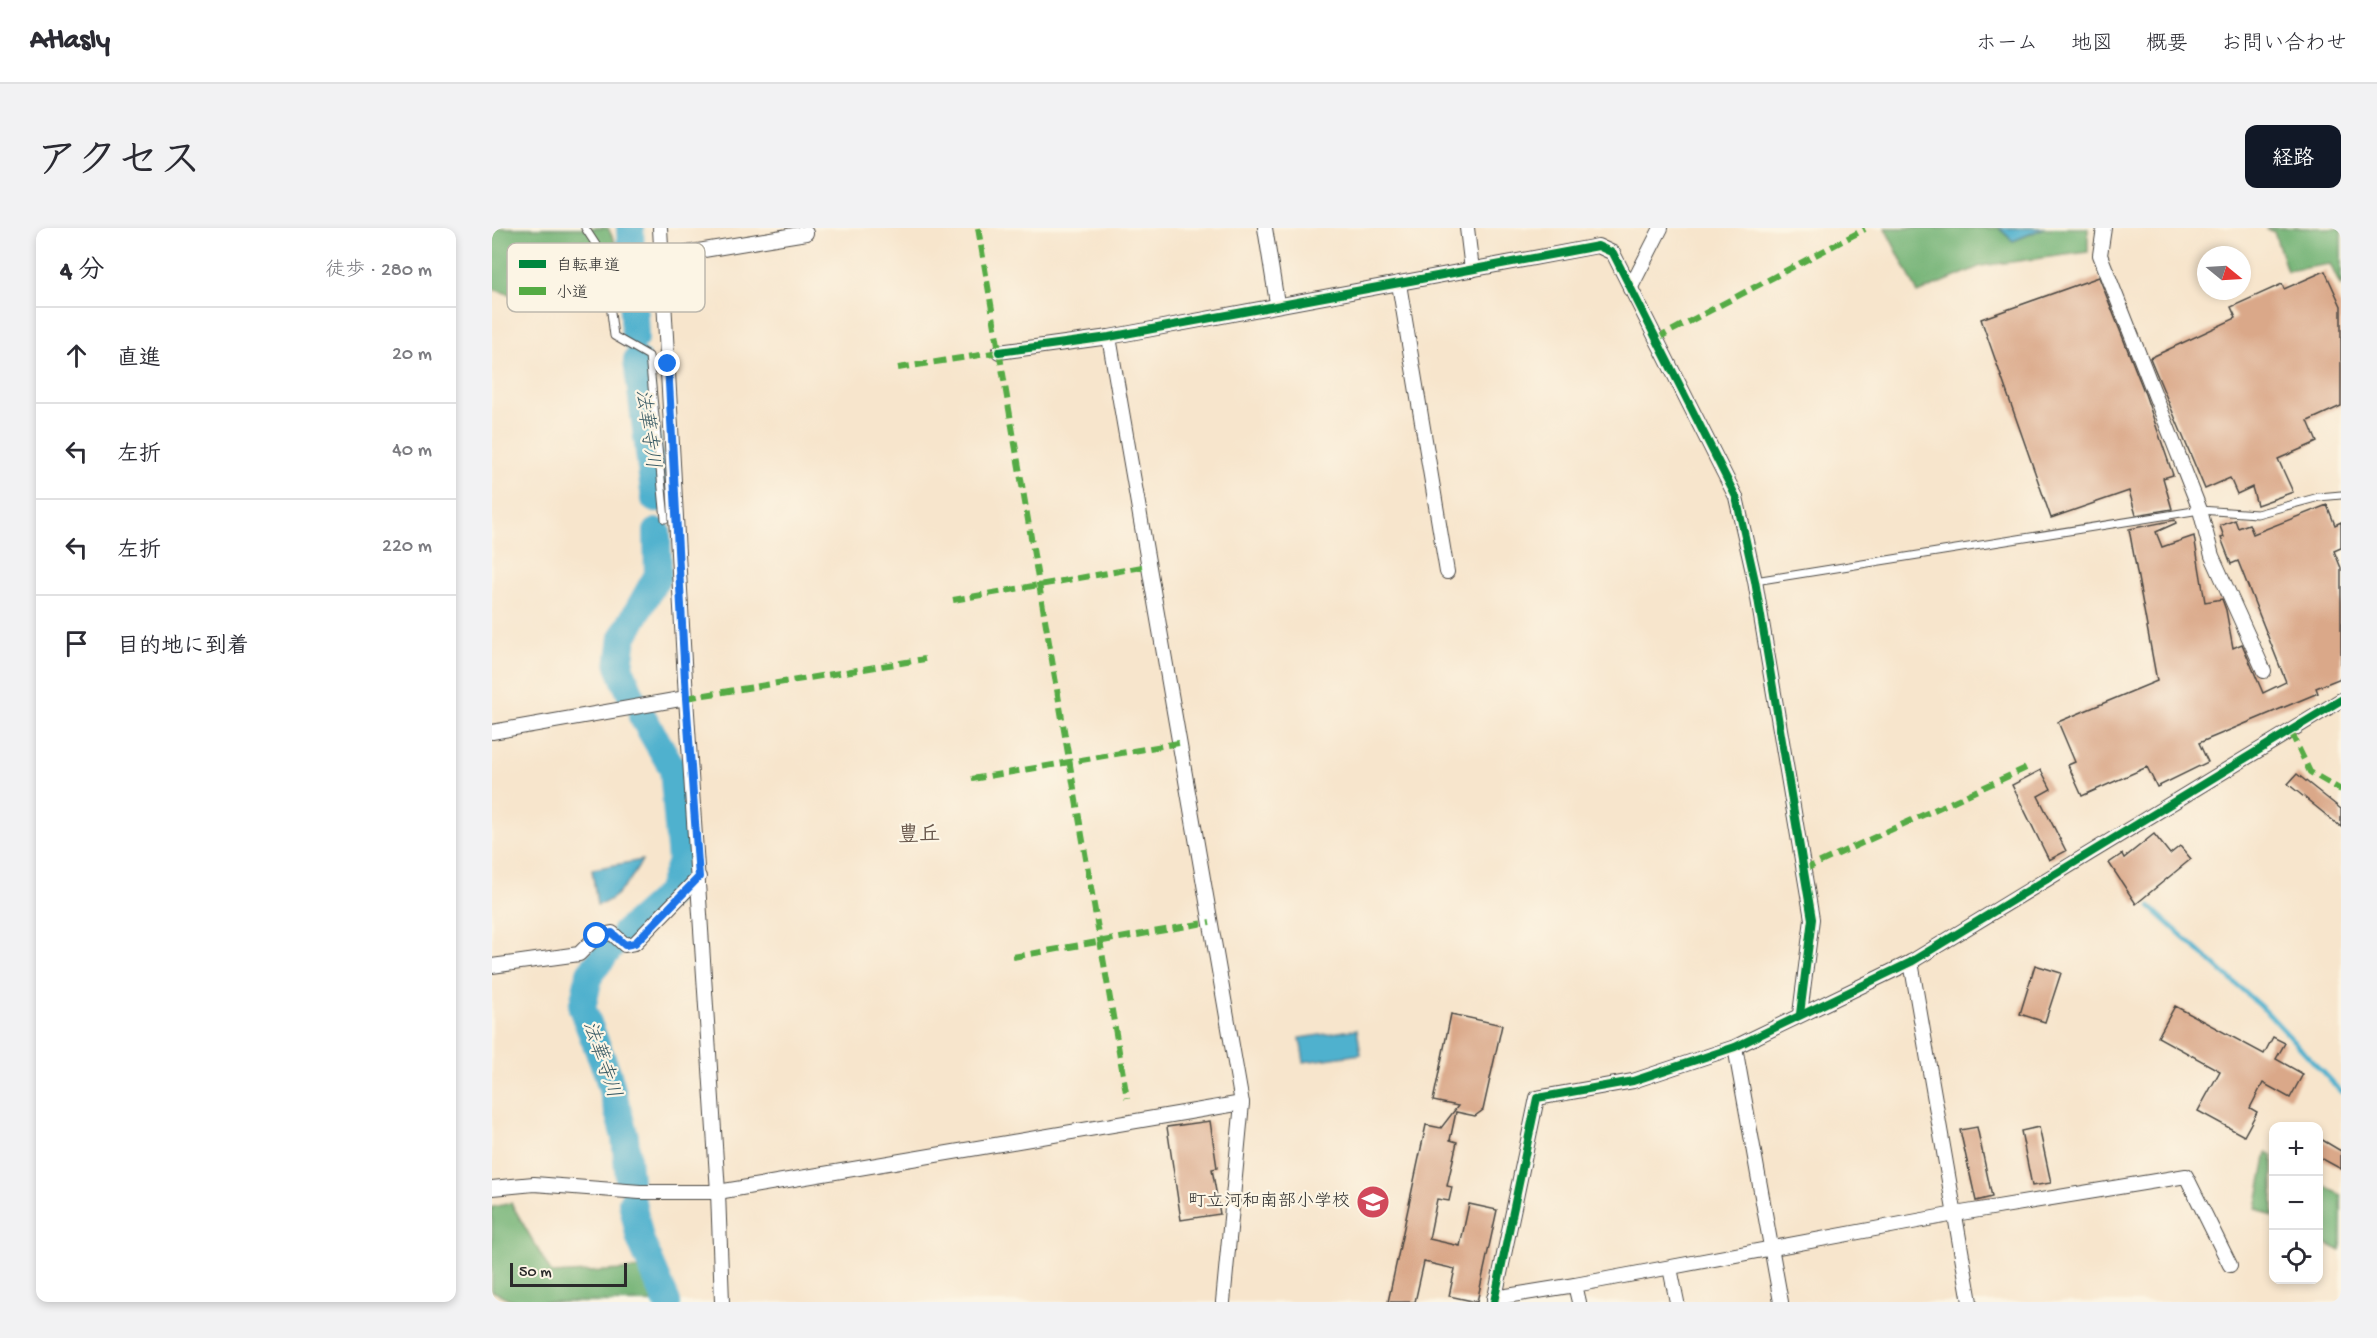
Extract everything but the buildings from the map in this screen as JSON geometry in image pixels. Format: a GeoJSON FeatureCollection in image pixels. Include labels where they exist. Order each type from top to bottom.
{"type":"FeatureCollection","features":[{"type":"Feature","properties":{"kind":"street"},"geometry":{"type":"LineString","coordinates":[[660,228],[661,243]]}},
{"type":"Feature","properties":{"kind":"street"},"geometry":{"type":"LineString","coordinates":[[1265,228],[1277,303]]}},
{"type":"Feature","properties":{"kind":"street"},"geometry":{"type":"LineString","coordinates":[[1467,228],[1472,270]]}},
{"type":"Feature","properties":{"kind":"street"},"geometry":{"type":"LineString","coordinates":[[1630,289],[1661,228]]}},
{"type":"Feature","properties":{"kind":"street"},"geometry":{"type":"LineString","coordinates":[[2104,228],[2100,255],[2200,510],[2212,556],[2264,671]]}},
{"type":"Feature","properties":{"kind":"street"},"geometry":{"type":"LineString","coordinates":[[705,250],[806,233]]}},
{"type":"Feature","properties":{"kind":"street"},"geometry":{"type":"LineString","coordinates":[[999,352],[1109,337],[1277,303],[1399,284],[1598,246],[1613,253],[1737,497],[1755,581],[1812,919],[1800,1014]]}},
{"type":"Feature","properties":{"kind":"street"},"geometry":{"type":"LineString","coordinates":[[1399,284],[1447,572]]}},
{"type":"Feature","properties":{"kind":"street"},"geometry":{"type":"LineString","coordinates":[[665,312],[686,698],[718,1192],[722,1302]]}},
{"type":"Feature","properties":{"kind":"street"},"geometry":{"type":"LineString","coordinates":[[1109,337],[1242,1103],[1223,1302]]}},
{"type":"Feature","properties":{"kind":"street"},"geometry":{"type":"LineString","coordinates":[[492,732],[686,698]]}},
{"type":"Feature","properties":{"kind":"street"},"geometry":{"type":"LineString","coordinates":[[2230,1265],[2187,1176],[1955,1214],[1500,1300],[1537,1098],[1633,1081],[1735,1047],[1911,962],[2341,700]]}},
{"type":"Feature","properties":{"kind":"street"},"geometry":{"type":"LineString","coordinates":[[492,966],[579,954],[597,936],[612,933],[625,945],[635,943],[699,877]]}},
{"type":"Feature","properties":{"kind":"street"},"geometry":{"type":"LineString","coordinates":[[1911,962],[1970,1302]]}},
{"type":"Feature","properties":{"kind":"street"},"geometry":{"type":"LineString","coordinates":[[1735,1047],[1781,1302]]}},
{"type":"Feature","properties":{"kind":"street"},"geometry":{"type":"LineString","coordinates":[[492,1188],[534,1184],[639,1192],[718,1192],[1242,1103]]}},
{"type":"Feature","properties":{"kind":"street"},"geometry":{"type":"LineString","coordinates":[[1670,1268],[1677,1302]]}},
{"type":"Feature","properties":{"kind":"street"},"geometry":{"type":"LineString","coordinates":[[1575,1285],[1579,1302]]}},
{"type":"Feature","properties":{"kind":"lane"},"geometry":{"type":"LineString","coordinates":[[585,228],[595,243]]}},
{"type":"Feature","properties":{"kind":"lane"},"geometry":{"type":"LineString","coordinates":[[611,312],[614,336],[649,356],[665,519]]}},
{"type":"Feature","properties":{"kind":"lane"},"geometry":{"type":"LineString","coordinates":[[1755,581],[2200,510],[2257,514],[2319,497],[2341,495]]}},
{"type":"Feature","properties":{"kind":"green space"},"geometry":{"type":"Polygon","coordinates":[[[492,228],[608,228],[615,243],[507,243],[507,294],[492,289],[492,228]]]}},
{"type":"Feature","properties":{"kind":"green space"},"geometry":{"type":"Polygon","coordinates":[[[1885,228],[1999,228],[2013,241],[2044,228],[2088,228],[2088,252],[1981,266],[1918,293],[1885,228]]]}},
{"type":"Feature","properties":{"kind":"green space"},"geometry":{"type":"Polygon","coordinates":[[[2266,228],[2341,228],[2341,287],[2330,264],[2287,271],[2274,232],[2266,228]]]}},
{"type":"Feature","properties":{"kind":"green space"},"geometry":{"type":"Polygon","coordinates":[[[2267,1152],[2269,1153],[2269,1215],[2256,1208],[2267,1152]]]}},
{"type":"Feature","properties":{"kind":"green space"},"geometry":{"type":"Polygon","coordinates":[[[2323,1185],[2341,1195],[2341,1251],[2323,1242],[2323,1185]]]}},
{"type":"Feature","properties":{"kind":"green space"},"geometry":{"type":"Polygon","coordinates":[[[511,1203],[552,1274],[640,1269],[655,1302],[516,1302],[492,1291],[492,1207],[511,1203]]]}},
{"type":"Feature","properties":{"kind":"water"},"geometry":{"type":"Polygon","coordinates":[[[1999,228],[2044,228],[2013,241],[1999,228]]]}},
{"type":"Feature","properties":{"kind":"water"},"geometry":{"type":"Polygon","coordinates":[[[642,860],[617,894],[597,905],[592,869],[642,860]]]}},
{"type":"Feature","properties":{"kind":"water"},"geometry":{"type":"Polygon","coordinates":[[[1357,1029],[1361,1054],[1304,1062],[1300,1038],[1357,1029]]]}},
{"type":"Feature","properties":{"kind":"waterway","name":"法華寺川"},"geometry":{"type":"LineString","coordinates":[[630,228],[631,243]]}},
{"type":"Feature","properties":{"kind":"waterway","name":"法華寺川"},"geometry":{"type":"LineString","coordinates":[[634,312],[635,337]]}},
{"type":"Feature","properties":{"kind":"waterway","name":"法華寺川"},"geometry":{"type":"LineString","coordinates":[[637,360],[655,499]]}},
{"type":"Feature","properties":{"kind":"waterway","name":"法華寺川"},"geometry":{"type":"LineString","coordinates":[[632,698],[619,666],[623,637],[658,575],[657,532]]}},
{"type":"Feature","properties":{"kind":"waterway","name":"法華寺川"},"geometry":{"type":"LineString","coordinates":[[625,933],[670,893],[681,861],[673,769],[642,716]]}},
{"type":"Feature","properties":{"kind":"waterway"},"geometry":{"type":"LineString","coordinates":[[2150,907],[2268,1013],[2341,1092]]}},
{"type":"Feature","properties":{"kind":"waterway","name":"法華寺川"},"geometry":{"type":"LineString","coordinates":[[611,947],[590,973],[582,1008],[607,1072],[625,1137],[629,1180]]}},
{"type":"Feature","properties":{"kind":"waterway","name":"法華寺川"},"geometry":{"type":"LineString","coordinates":[[632,1202],[640,1239],[667,1302]]}},
{"type":"Feature","properties":{"kind":"marked path"},"geometry":{"type":"LineString","coordinates":[[978,228],[1127,1098]]}},
{"type":"Feature","properties":{"kind":"marked path"},"geometry":{"type":"LineString","coordinates":[[1656,339],[1865,229]]}},
{"type":"Feature","properties":{"kind":"marked path"},"geometry":{"type":"LineString","coordinates":[[898,368],[999,352]]}},
{"type":"Feature","properties":{"kind":"marked path"},"geometry":{"type":"LineString","coordinates":[[953,600],[1148,566]]}},
{"type":"Feature","properties":{"kind":"marked path"},"geometry":{"type":"LineString","coordinates":[[686,698],[925,659]]}},
{"type":"Feature","properties":{"kind":"marked path"},"geometry":{"type":"LineString","coordinates":[[2291,732],[2310,772],[2341,790]]}},
{"type":"Feature","properties":{"kind":"marked path"},"geometry":{"type":"LineString","coordinates":[[972,779],[1179,743]]}},
{"type":"Feature","properties":{"kind":"marked path"},"geometry":{"type":"LineString","coordinates":[[1803,870],[2026,768]]}},
{"type":"Feature","properties":{"kind":"marked path"},"geometry":{"type":"LineString","coordinates":[[1013,957],[1210,922]]}},
{"type":"Feature","properties":{"kind":"cycle path"},"geometry":{"type":"LineString","coordinates":[[999,352],[1109,337],[1598,246],[1613,253],[1736,497],[1755,581],[1812,919],[1800,1014]]}},
{"type":"Feature","properties":{"kind":"cycle path"},"geometry":{"type":"LineString","coordinates":[[1494,1302],[1537,1098],[1633,1081],[1735,1047],[1911,962],[2341,700]]}},
{"type":"Feature","properties":{"kind":"place","name":"町立河和南部小学校"},"geometry":{"type":"Point","coordinates":[1373,1202]}},
{"type":"Feature","properties":{"kind":"district","name":"豊丘"},"geometry":{"type":"Point","coordinates":[919,836]}},
{"type":"Feature","properties":{"kind":"route"},"geometry":{"type":"LineString","coordinates":[[597,936],[612,933],[625,945],[635,943],[699,877],[686,698],[668,364]]}}]}
